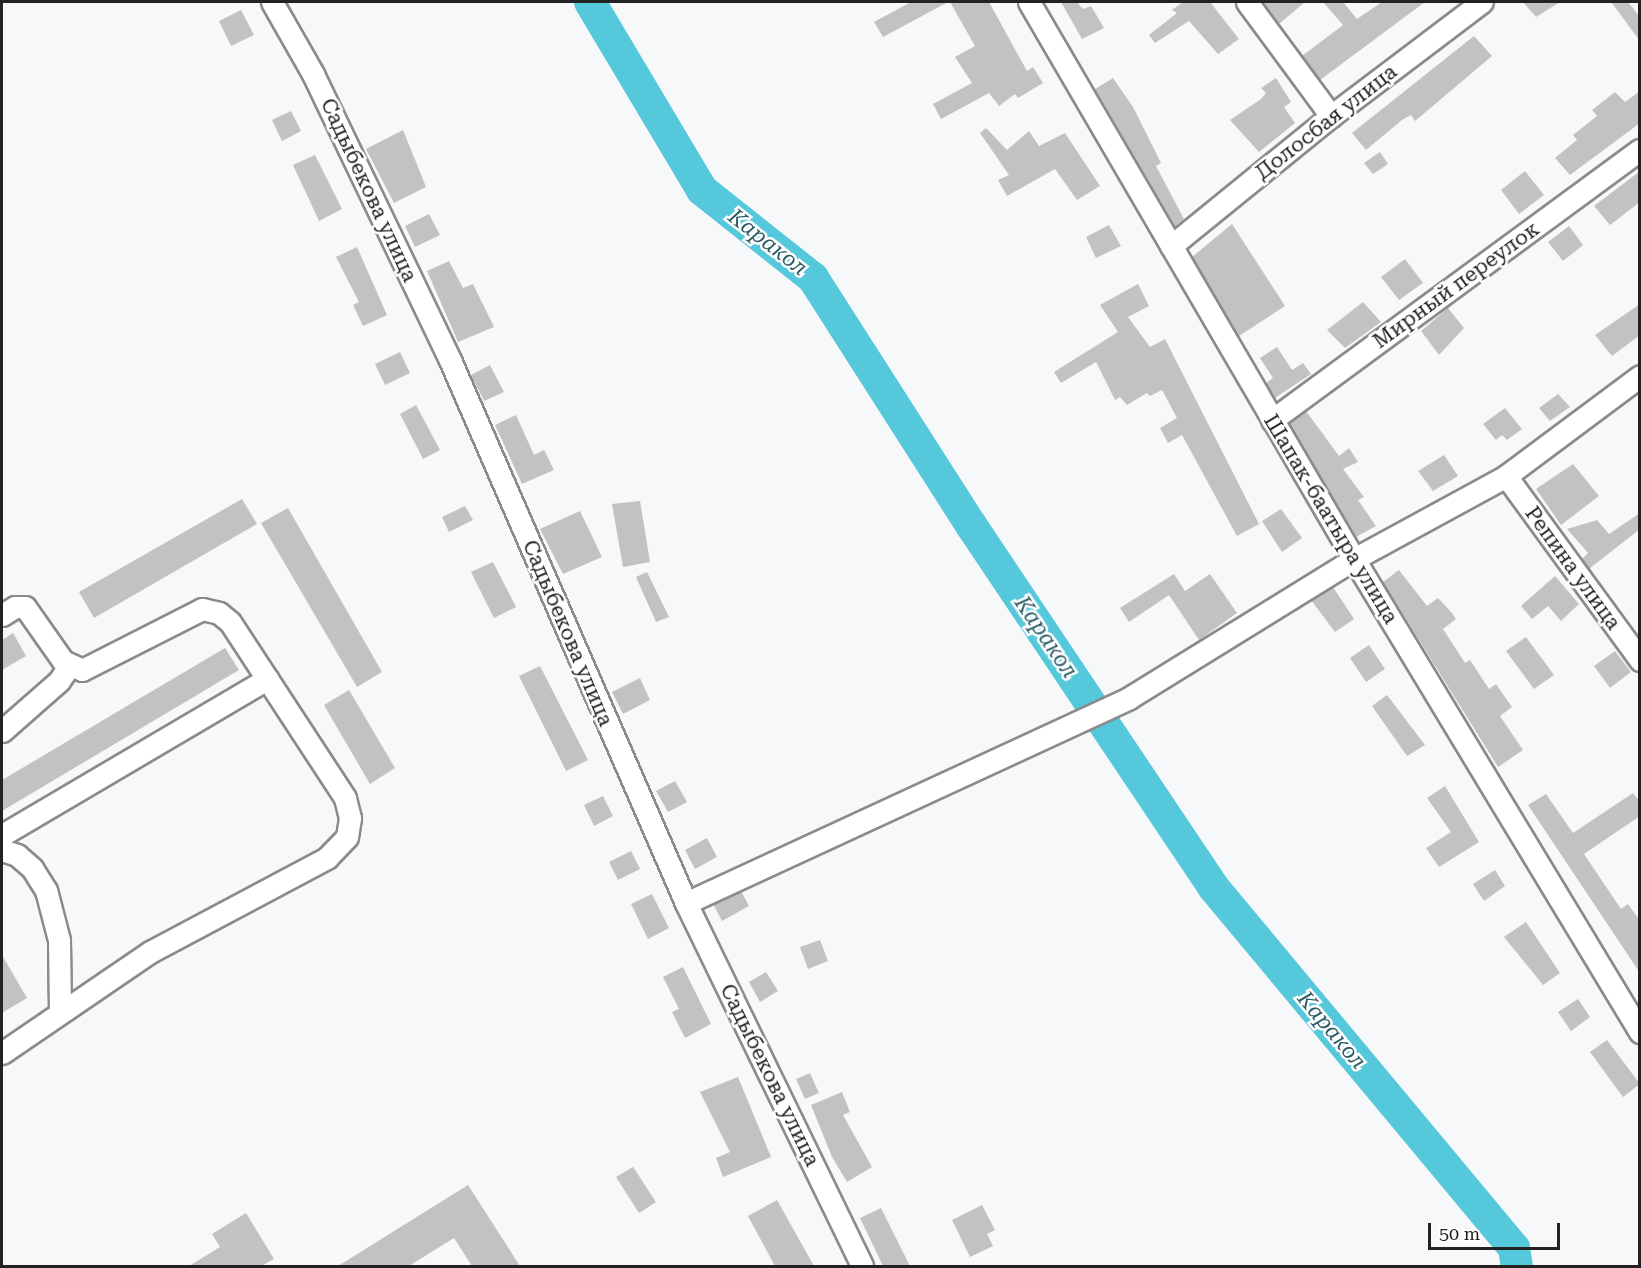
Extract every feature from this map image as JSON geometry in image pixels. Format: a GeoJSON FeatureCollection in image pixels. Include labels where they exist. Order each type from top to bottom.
{"type":"FeatureCollection","features":[{"type":"Feature","properties":{"kind":"street","name":"Садыбекова улица"},"geometry":{"type":"LineString","coordinates":[[272,2],[313,74],[450,360],[686,903],[862,1266]]}},
{"type":"Feature","properties":{"kind":"street","name":"Шапак-баатыра улица"},"geometry":{"type":"LineString","coordinates":[[1029,2],[1354,559],[1640,1032]]}},
{"type":"Feature","properties":{"kind":"street"},"geometry":{"type":"LineString","coordinates":[[1247,2],[1331,116]]}},
{"type":"Feature","properties":{"kind":"street","name":"Долосбая улица"},"geometry":{"type":"LineString","coordinates":[[1171,246],[1331,116],[1482,2]]}},
{"type":"Feature","properties":{"kind":"street","name":"Мирный переулок"},"geometry":{"type":"LineString","coordinates":[[1272,420],[1640,150]]}},
{"type":"Feature","properties":{"kind":"street"},"geometry":{"type":"LineString","coordinates":[[686,903],[1063,732],[1129,698],[1354,559],[1506,476],[1640,376]]}},
{"type":"Feature","properties":{"kind":"street","name":"Репина улица"},"geometry":{"type":"LineString","coordinates":[[1506,476],[1640,660]]}},
{"type":"Feature","properties":{"kind":"street"},"geometry":{"type":"LineString","coordinates":[[2,615],[15,607],[25,607],[69,666],[90,669],[202,609],[210,608],[230,622],[345,798],[350,818],[346,837],[327,858],[150,952],[60,1010],[2,1053]]}},
{"type":"Feature","properties":{"kind":"street"},"geometry":{"type":"LineString","coordinates":[[2,731],[59,681],[69,666]]}},
{"type":"Feature","properties":{"kind":"street"},"geometry":{"type":"LineString","coordinates":[[2,835],[267,679]]}},
{"type":"Feature","properties":{"kind":"street"},"geometry":{"type":"LineString","coordinates":[[2,850],[24,862],[46,890],[59,940],[60,1010]]}},
{"type":"Feature","properties":{"kind":"building"},"geometry":{"type":"Polygon","coordinates":[[[911,2],[948,2],[883,37],[874,22],[911,2]]]}},
{"type":"Feature","properties":{"kind":"building"},"geometry":{"type":"Polygon","coordinates":[[[950,2],[989,2],[1027,71],[1033,67],[1043,83],[1018,98],[1015,94],[999,106],[989,93],[941,119],[933,104],[972,83],[955,57],[975,46],[950,2]]]}},
{"type":"Feature","properties":{"kind":"building"},"geometry":{"type":"Polygon","coordinates":[[[1061,2],[1077,2],[1083,9],[1091,6],[1104,28],[1082,39],[1061,2]]]}},
{"type":"Feature","properties":{"kind":"building"},"geometry":{"type":"Polygon","coordinates":[[[1183,2],[1210,2],[1239,39],[1218,54],[1189,21],[1155,43],[1149,35],[1177,13],[1172,10],[1183,2]]]}},
{"type":"Feature","properties":{"kind":"building"},"geometry":{"type":"Polygon","coordinates":[[[1262,2],[1305,2],[1279,24],[1262,2]]]}},
{"type":"Feature","properties":{"kind":"building"},"geometry":{"type":"Polygon","coordinates":[[[1323,2],[1343,2],[1357,19],[1382,2],[1425,2],[1320,80],[1302,56],[1343,25],[1323,2]]]}},
{"type":"Feature","properties":{"kind":"building"},"geometry":{"type":"Polygon","coordinates":[[[1523,2],[1560,2],[1536,17],[1523,2]]]}},
{"type":"Feature","properties":{"kind":"building"},"geometry":{"type":"Polygon","coordinates":[[[1611,2],[1628,2],[1640,17],[1640,41],[1611,2]]]}},
{"type":"Feature","properties":{"kind":"building"},"geometry":{"type":"Polygon","coordinates":[[[241,10],[254,35],[231,46],[219,21],[241,10]]]}},
{"type":"Feature","properties":{"kind":"building"},"geometry":{"type":"Polygon","coordinates":[[[1474,36],[1492,56],[1415,121],[1411,115],[1402,120],[1366,150],[1352,133],[1474,36]]]}},
{"type":"Feature","properties":{"kind":"building"},"geometry":{"type":"Polygon","coordinates":[[[1113,78],[1133,107],[1161,163],[1156,166],[1184,219],[1175,226],[1095,89],[1113,78]]]}},
{"type":"Feature","properties":{"kind":"building"},"geometry":{"type":"Polygon","coordinates":[[[1276,78],[1291,102],[1284,107],[1295,123],[1259,152],[1230,120],[1261,99],[1266,93],[1261,88],[1276,78]]]}},
{"type":"Feature","properties":{"kind":"building"},"geometry":{"type":"Polygon","coordinates":[[[1640,91],[1640,123],[1570,175],[1555,158],[1577,140],[1573,135],[1597,116],[1592,110],[1615,92],[1625,102],[1640,91]]]}},
{"type":"Feature","properties":{"kind":"building"},"geometry":{"type":"Polygon","coordinates":[[[291,111],[301,131],[282,141],[272,120],[291,111]]]}},
{"type":"Feature","properties":{"kind":"building"},"geometry":{"type":"Polygon","coordinates":[[[986,128],[1007,150],[1029,131],[1039,146],[1065,133],[1100,186],[1077,200],[1055,169],[1007,196],[998,180],[1009,175],[980,133],[986,128]]]}},
{"type":"Feature","properties":{"kind":"building"},"geometry":{"type":"Polygon","coordinates":[[[403,130],[426,187],[394,203],[366,149],[403,130]]]}},
{"type":"Feature","properties":{"kind":"building"},"geometry":{"type":"Polygon","coordinates":[[[1380,152],[1388,164],[1373,174],[1364,163],[1380,152]]]}},
{"type":"Feature","properties":{"kind":"building"},"geometry":{"type":"Polygon","coordinates":[[[315,155],[342,209],[319,221],[293,165],[315,155]]]}},
{"type":"Feature","properties":{"kind":"building"},"geometry":{"type":"Polygon","coordinates":[[[1525,171],[1544,195],[1519,214],[1501,190],[1525,171]]]}},
{"type":"Feature","properties":{"kind":"building"},"geometry":{"type":"Polygon","coordinates":[[[1640,171],[1640,202],[1610,225],[1594,206],[1640,171]]]}},
{"type":"Feature","properties":{"kind":"building"},"geometry":{"type":"Polygon","coordinates":[[[429,214],[440,235],[415,247],[405,226],[429,214]]]}},
{"type":"Feature","properties":{"kind":"building"},"geometry":{"type":"Polygon","coordinates":[[[1232,224],[1285,306],[1239,336],[1192,257],[1232,224]]]}},
{"type":"Feature","properties":{"kind":"building"},"geometry":{"type":"Polygon","coordinates":[[[1109,225],[1121,246],[1096,258],[1086,237],[1109,225]]]}},
{"type":"Feature","properties":{"kind":"building"},"geometry":{"type":"Polygon","coordinates":[[[1569,226],[1583,245],[1563,261],[1548,242],[1569,226]]]}},
{"type":"Feature","properties":{"kind":"building"},"geometry":{"type":"Polygon","coordinates":[[[357,247],[387,315],[363,326],[353,305],[359,302],[336,257],[357,247]]]}},
{"type":"Feature","properties":{"kind":"building"},"geometry":{"type":"Polygon","coordinates":[[[1405,259],[1423,283],[1399,300],[1381,277],[1405,259]]]}},
{"type":"Feature","properties":{"kind":"building"},"geometry":{"type":"Polygon","coordinates":[[[449,261],[463,288],[473,284],[494,327],[458,342],[427,271],[449,261]]]}},
{"type":"Feature","properties":{"kind":"building"},"geometry":{"type":"Polygon","coordinates":[[[1138,284],[1149,306],[1128,317],[1150,347],[1165,339],[1259,524],[1237,536],[1182,435],[1168,443],[1160,428],[1177,418],[1162,390],[1150,396],[1147,393],[1127,405],[1120,397],[1115,400],[1096,362],[1061,383],[1054,372],[1118,332],[1100,305],[1138,284]]]}},
{"type":"Feature","properties":{"kind":"building"},"geometry":{"type":"Polygon","coordinates":[[[1363,302],[1381,322],[1345,348],[1327,330],[1363,302]]]}},
{"type":"Feature","properties":{"kind":"building"},"geometry":{"type":"Polygon","coordinates":[[[1640,304],[1640,335],[1612,356],[1595,335],[1640,304]]]}},
{"type":"Feature","properties":{"kind":"building"},"geometry":{"type":"Polygon","coordinates":[[[1448,308],[1464,328],[1439,355],[1421,331],[1448,308]]]}},
{"type":"Feature","properties":{"kind":"building"},"geometry":{"type":"Polygon","coordinates":[[[1277,347],[1292,370],[1303,363],[1311,374],[1275,398],[1266,383],[1273,378],[1260,358],[1277,347]]]}},
{"type":"Feature","properties":{"kind":"building"},"geometry":{"type":"Polygon","coordinates":[[[400,352],[410,373],[385,385],[375,364],[400,352]]]}},
{"type":"Feature","properties":{"kind":"building"},"geometry":{"type":"Polygon","coordinates":[[[490,365],[504,392],[484,401],[471,375],[490,365]]]}},
{"type":"Feature","properties":{"kind":"building"},"geometry":{"type":"Polygon","coordinates":[[[1558,394],[1570,407],[1550,421],[1539,408],[1558,394]]]}},
{"type":"Feature","properties":{"kind":"building"},"geometry":{"type":"Polygon","coordinates":[[[416,405],[440,450],[423,459],[400,414],[416,405]]]}},
{"type":"Feature","properties":{"kind":"building"},"geometry":{"type":"Polygon","coordinates":[[[1505,408],[1522,429],[1507,440],[1502,435],[1496,440],[1483,424],[1505,408]]]}},
{"type":"Feature","properties":{"kind":"building"},"geometry":{"type":"Polygon","coordinates":[[[1306,411],[1339,456],[1349,448],[1358,462],[1343,469],[1364,497],[1358,500],[1376,526],[1356,537],[1289,423],[1306,411]]]}},
{"type":"Feature","properties":{"kind":"building"},"geometry":{"type":"Polygon","coordinates":[[[516,415],[534,455],[544,450],[554,470],[522,484],[495,425],[516,415]]]}},
{"type":"Feature","properties":{"kind":"building"},"geometry":{"type":"Polygon","coordinates":[[[1444,455],[1458,476],[1433,491],[1418,471],[1444,455]]]}},
{"type":"Feature","properties":{"kind":"building"},"geometry":{"type":"Polygon","coordinates":[[[1573,464],[1599,496],[1561,525],[1536,489],[1573,464]]]}},
{"type":"Feature","properties":{"kind":"building"},"geometry":{"type":"Polygon","coordinates":[[[242,499],[257,524],[94,618],[79,592],[242,499]]]}},
{"type":"Feature","properties":{"kind":"building"},"geometry":{"type":"Polygon","coordinates":[[[640,501],[650,562],[623,567],[612,504],[640,501]]]}},
{"type":"Feature","properties":{"kind":"building"},"geometry":{"type":"Polygon","coordinates":[[[465,506],[473,520],[449,532],[442,517],[465,506]]]}},
{"type":"Feature","properties":{"kind":"building"},"geometry":{"type":"Polygon","coordinates":[[[288,508],[382,672],[357,687],[261,523],[288,508]]]}},
{"type":"Feature","properties":{"kind":"building"},"geometry":{"type":"Polygon","coordinates":[[[1281,509],[1302,538],[1282,552],[1262,521],[1281,509]]]}},
{"type":"Feature","properties":{"kind":"building"},"geometry":{"type":"Polygon","coordinates":[[[580,511],[602,557],[563,574],[540,529],[580,511]]]}},
{"type":"Feature","properties":{"kind":"building"},"geometry":{"type":"Polygon","coordinates":[[[1640,513],[1640,529],[1589,569],[1582,559],[1588,553],[1567,529],[1597,520],[1609,534],[1640,513]]]}},
{"type":"Feature","properties":{"kind":"building"},"geometry":{"type":"Polygon","coordinates":[[[493,562],[516,607],[494,618],[471,572],[493,562]]]}},
{"type":"Feature","properties":{"kind":"building"},"geometry":{"type":"Polygon","coordinates":[[[1399,570],[1427,606],[1438,598],[1452,613],[1456,619],[1443,629],[1465,663],[1470,660],[1489,689],[1496,684],[1512,707],[1500,716],[1523,750],[1498,767],[1383,582],[1399,570]]]}},
{"type":"Feature","properties":{"kind":"building"},"geometry":{"type":"Polygon","coordinates":[[[647,572],[669,617],[656,622],[636,577],[647,572]]]}},
{"type":"Feature","properties":{"kind":"building"},"geometry":{"type":"Polygon","coordinates":[[[1174,574],[1185,591],[1210,574],[1237,613],[1199,640],[1169,595],[1129,622],[1120,608],[1174,574]]]}},
{"type":"Feature","properties":{"kind":"building"},"geometry":{"type":"Polygon","coordinates":[[[1555,576],[1579,604],[1561,621],[1548,606],[1532,619],[1521,606],[1555,576]]]}},
{"type":"Feature","properties":{"kind":"building"},"geometry":{"type":"Polygon","coordinates":[[[1333,587],[1354,619],[1335,632],[1311,600],[1333,587]]]}},
{"type":"Feature","properties":{"kind":"building"},"geometry":{"type":"Polygon","coordinates":[[[13,633],[26,656],[2,670],[2,640],[13,633]]]}},
{"type":"Feature","properties":{"kind":"building"},"geometry":{"type":"Polygon","coordinates":[[[1526,637],[1554,675],[1534,689],[1506,651],[1526,637]]]}},
{"type":"Feature","properties":{"kind":"building"},"geometry":{"type":"Polygon","coordinates":[[[1369,645],[1385,669],[1366,682],[1350,658],[1369,645]]]}},
{"type":"Feature","properties":{"kind":"building"},"geometry":{"type":"Polygon","coordinates":[[[225,648],[239,670],[2,811],[2,780],[225,648]]]}},
{"type":"Feature","properties":{"kind":"building"},"geometry":{"type":"Polygon","coordinates":[[[1615,651],[1631,672],[1610,688],[1594,666],[1615,651]]]}},
{"type":"Feature","properties":{"kind":"building"},"geometry":{"type":"Polygon","coordinates":[[[540,666],[588,760],[566,771],[519,676],[540,666]]]}},
{"type":"Feature","properties":{"kind":"building"},"geometry":{"type":"Polygon","coordinates":[[[640,678],[650,700],[623,714],[612,692],[640,678]]]}},
{"type":"Feature","properties":{"kind":"building"},"geometry":{"type":"Polygon","coordinates":[[[349,690],[395,768],[370,784],[324,705],[349,690]]]}},
{"type":"Feature","properties":{"kind":"building"},"geometry":{"type":"Polygon","coordinates":[[[1387,695],[1425,745],[1407,756],[1372,706],[1387,695]]]}},
{"type":"Feature","properties":{"kind":"building"},"geometry":{"type":"Polygon","coordinates":[[[675,781],[687,802],[668,812],[656,791],[675,781]]]}},
{"type":"Feature","properties":{"kind":"building"},"geometry":{"type":"Polygon","coordinates":[[[1445,786],[1479,842],[1439,867],[1426,848],[1451,832],[1427,798],[1445,786]]]}},
{"type":"Feature","properties":{"kind":"building"},"geometry":{"type":"Polygon","coordinates":[[[1633,793],[1640,802],[1640,816],[1584,854],[1621,909],[1628,904],[1640,921],[1640,973],[1528,805],[1546,794],[1573,833],[1633,793]]]}},
{"type":"Feature","properties":{"kind":"building"},"geometry":{"type":"Polygon","coordinates":[[[603,796],[613,816],[594,826],[584,805],[603,796]]]}},
{"type":"Feature","properties":{"kind":"building"},"geometry":{"type":"Polygon","coordinates":[[[707,838],[717,857],[695,869],[685,850],[707,838]]]}},
{"type":"Feature","properties":{"kind":"building"},"geometry":{"type":"Polygon","coordinates":[[[631,851],[640,869],[618,880],[609,862],[631,851]]]}},
{"type":"Feature","properties":{"kind":"building"},"geometry":{"type":"Polygon","coordinates":[[[1495,870],[1505,886],[1484,901],[1473,884],[1495,870]]]}},
{"type":"Feature","properties":{"kind":"building"},"geometry":{"type":"Polygon","coordinates":[[[741,891],[749,906],[722,921],[713,904],[741,891]]]}},
{"type":"Feature","properties":{"kind":"building"},"geometry":{"type":"Polygon","coordinates":[[[652,894],[669,928],[648,939],[631,904],[652,894]]]}},
{"type":"Feature","properties":{"kind":"building"},"geometry":{"type":"Polygon","coordinates":[[[1526,922],[1560,973],[1543,985],[1504,937],[1526,922]]]}},
{"type":"Feature","properties":{"kind":"building"},"geometry":{"type":"Polygon","coordinates":[[[820,940],[828,961],[808,969],[800,947],[820,940]]]}},
{"type":"Feature","properties":{"kind":"building"},"geometry":{"type":"Polygon","coordinates":[[[2,955],[27,998],[2,1013],[2,955]]]}},
{"type":"Feature","properties":{"kind":"building"},"geometry":{"type":"Polygon","coordinates":[[[683,967],[711,1024],[685,1038],[672,1012],[679,1009],[663,977],[683,967]]]}},
{"type":"Feature","properties":{"kind":"building"},"geometry":{"type":"Polygon","coordinates":[[[766,972],[778,991],[760,1002],[749,982],[766,972]]]}},
{"type":"Feature","properties":{"kind":"building"},"geometry":{"type":"Polygon","coordinates":[[[1578,999],[1590,1017],[1571,1031],[1558,1012],[1578,999]]]}},
{"type":"Feature","properties":{"kind":"building"},"geometry":{"type":"Polygon","coordinates":[[[1607,1040],[1640,1084],[1623,1097],[1590,1052],[1607,1040]]]}},
{"type":"Feature","properties":{"kind":"building"},"geometry":{"type":"Polygon","coordinates":[[[810,1073],[819,1093],[805,1099],[796,1079],[810,1073]]]}},
{"type":"Feature","properties":{"kind":"building"},"geometry":{"type":"Polygon","coordinates":[[[738,1077],[771,1157],[723,1177],[716,1158],[730,1152],[700,1092],[738,1077]]]}},
{"type":"Feature","properties":{"kind":"building"},"geometry":{"type":"Polygon","coordinates":[[[842,1092],[850,1112],[843,1115],[872,1167],[847,1182],[832,1157],[811,1105],[842,1092]]]}},
{"type":"Feature","properties":{"kind":"building"},"geometry":{"type":"Polygon","coordinates":[[[633,1167],[656,1202],[639,1213],[616,1177],[633,1167]]]}},
{"type":"Feature","properties":{"kind":"building"},"geometry":{"type":"Polygon","coordinates":[[[468,1185],[520,1266],[472,1266],[454,1238],[409,1266],[338,1266],[468,1185]]]}},
{"type":"Feature","properties":{"kind":"building"},"geometry":{"type":"Polygon","coordinates":[[[777,1200],[814,1266],[775,1266],[748,1216],[777,1200]]]}},
{"type":"Feature","properties":{"kind":"building"},"geometry":{"type":"Polygon","coordinates":[[[982,1205],[995,1230],[987,1234],[993,1246],[970,1257],[952,1220],[982,1205]]]}},
{"type":"Feature","properties":{"kind":"building"},"geometry":{"type":"Polygon","coordinates":[[[881,1208],[910,1266],[883,1266],[860,1218],[881,1208]]]}},
{"type":"Feature","properties":{"kind":"building"},"geometry":{"type":"Polygon","coordinates":[[[246,1213],[274,1259],[261,1266],[189,1266],[220,1247],[212,1234],[246,1213]]]}},
{"type":"Feature","properties":{"kind":"waterway","name":"Каракол"},"geometry":{"type":"LineString","coordinates":[[590,2],[702,190],[813,278],[971,525],[1214,888],[1514,1248],[1517,1266]]}}]}
